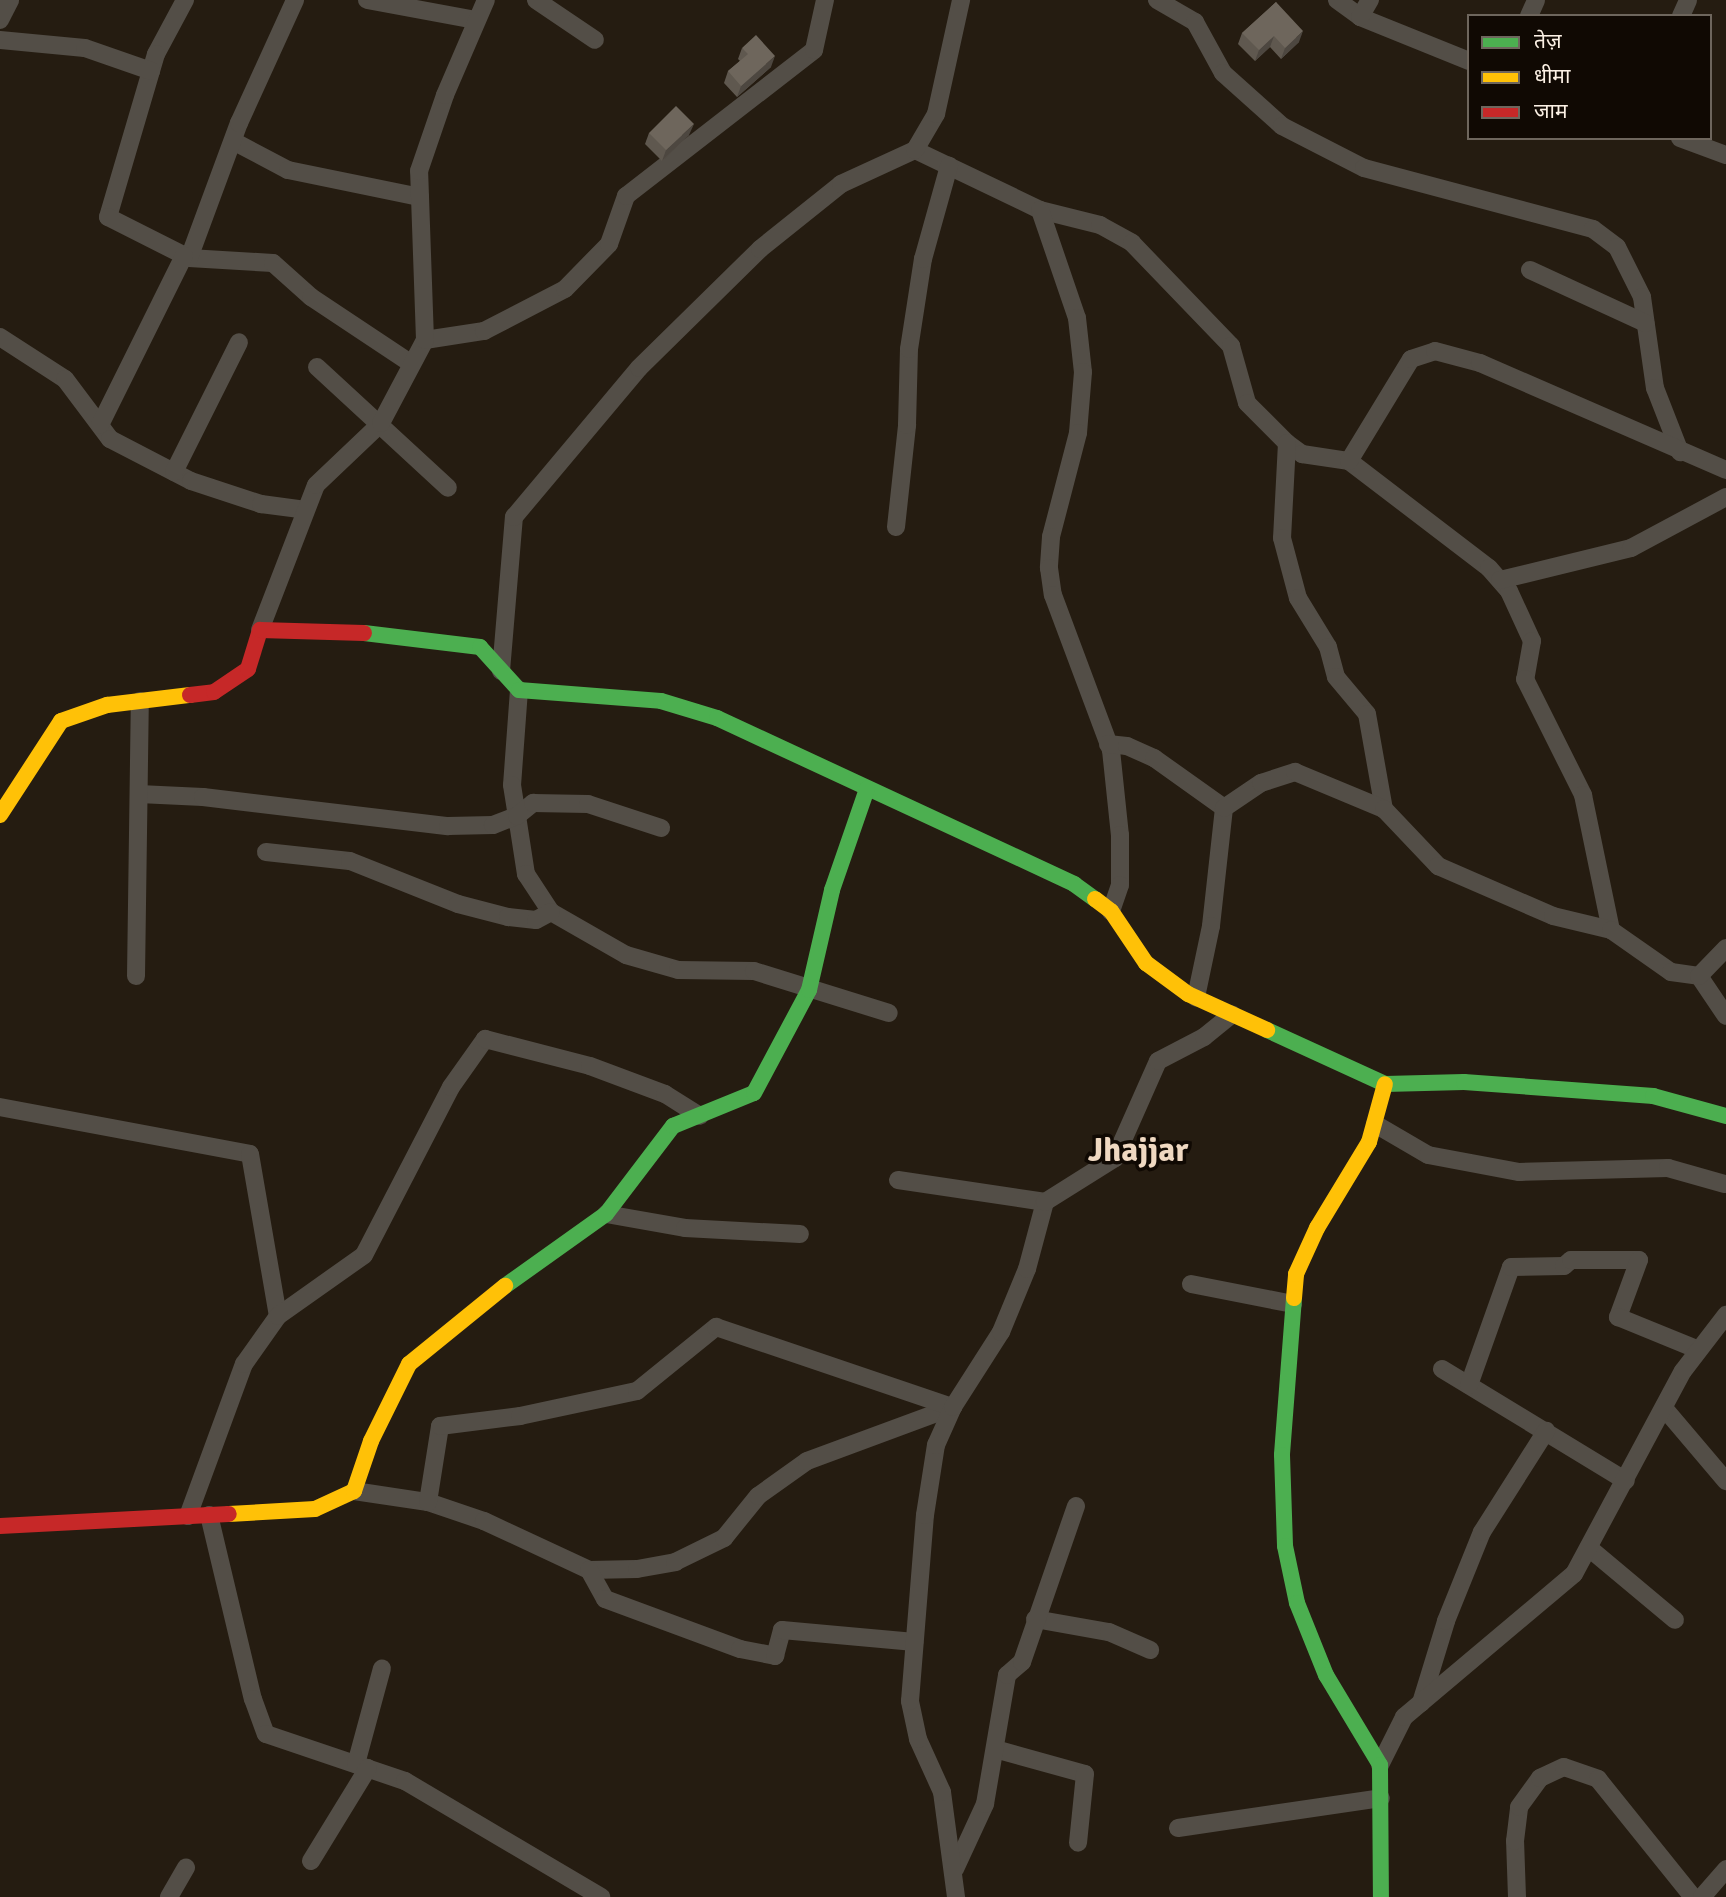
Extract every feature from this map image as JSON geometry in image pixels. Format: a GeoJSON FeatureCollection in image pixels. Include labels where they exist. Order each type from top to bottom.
{"type":"FeatureCollection","features":[{"type":"Feature","properties":{"kind":"street"},"geometry":{"type":"LineString","coordinates":[[0,20],[10,0]]}},
{"type":"Feature","properties":{"kind":"street"},"geometry":{"type":"LineString","coordinates":[[185,0],[151,71],[108,217],[187,257],[273,263],[312,297],[412,364]]}},
{"type":"Feature","properties":{"kind":"street"},"geometry":{"type":"LineString","coordinates":[[100,425],[187,257],[233,141],[295,0]]}},
{"type":"Feature","properties":{"kind":"street"},"geometry":{"type":"LineString","coordinates":[[366,0],[476,19]]}},
{"type":"Feature","properties":{"kind":"street"},"geometry":{"type":"LineString","coordinates":[[0,815],[61,721],[107,705],[214,692],[248,669],[260,630],[316,485],[380,423],[425,340],[419,171],[476,19],[486,0]]}},
{"type":"Feature","properties":{"kind":"street"},"geometry":{"type":"LineString","coordinates":[[536,0],[595,40]]}},
{"type":"Feature","properties":{"kind":"street"},"geometry":{"type":"LineString","coordinates":[[425,340],[484,331],[565,289],[608,244],[626,196],[814,50],[825,0]]}},
{"type":"Feature","properties":{"kind":"street"},"geometry":{"type":"LineString","coordinates":[[501,671],[514,517],[544,476],[639,368],[760,249],[841,184],[915,150],[936,114],[961,0]]}},
{"type":"Feature","properties":{"kind":"street"},"geometry":{"type":"LineString","coordinates":[[1157,0],[1195,22],[1223,73],[1282,126],[1364,168],[1593,229],[1617,247],[1642,297],[1655,388],[1680,452]]}},
{"type":"Feature","properties":{"kind":"street"},"geometry":{"type":"LineString","coordinates":[[1337,0],[1360,17],[1467,60]]}},
{"type":"Feature","properties":{"kind":"street"},"geometry":{"type":"LineString","coordinates":[[1360,17],[1370,0]]}},
{"type":"Feature","properties":{"kind":"street"},"geometry":{"type":"LineString","coordinates":[[0,40],[85,48],[151,71]]}},
{"type":"Feature","properties":{"kind":"street"},"geometry":{"type":"LineString","coordinates":[[1685,140],[1726,155]]}},
{"type":"Feature","properties":{"kind":"street"},"geometry":{"type":"LineString","coordinates":[[233,141],[288,170],[420,197]]}},
{"type":"Feature","properties":{"kind":"street"},"geometry":{"type":"LineString","coordinates":[[915,150],[1040,210],[1100,225],[1132,243],[1231,346],[1247,403],[1287,443],[1302,454],[1349,461],[1500,580],[1532,641],[1525,679],[1583,795],[1611,930]]}},
{"type":"Feature","properties":{"kind":"street"},"geometry":{"type":"LineString","coordinates":[[896,527],[911,336],[923,259],[950,166]]}},
{"type":"Feature","properties":{"kind":"street"},"geometry":{"type":"LineString","coordinates":[[1040,210],[1077,318],[1083,372],[1078,433],[1051,537],[1049,568],[1053,595],[1108,744],[1120,835],[1120,885],[1111,911]]}},
{"type":"Feature","properties":{"kind":"street"},"geometry":{"type":"LineString","coordinates":[[1530,270],[1645,323]]}},
{"type":"Feature","properties":{"kind":"street"},"geometry":{"type":"LineString","coordinates":[[0,337],[65,379],[110,439],[174,472],[261,504],[306,510]]}},
{"type":"Feature","properties":{"kind":"street"},"geometry":{"type":"LineString","coordinates":[[174,472],[239,342]]}},
{"type":"Feature","properties":{"kind":"street"},"geometry":{"type":"LineString","coordinates":[[1349,461],[1410,359],[1435,351],[1480,363],[1726,470]]}},
{"type":"Feature","properties":{"kind":"street"},"geometry":{"type":"LineString","coordinates":[[317,367],[448,488]]}},
{"type":"Feature","properties":{"kind":"street"},"geometry":{"type":"LineString","coordinates":[[1287,443],[1282,538],[1298,598],[1328,647],[1336,677],[1367,714],[1384,809]]}},
{"type":"Feature","properties":{"kind":"street"},"geometry":{"type":"LineString","coordinates":[[1500,580],[1631,548],[1726,497]]}},
{"type":"Feature","properties":{"kind":"street"},"geometry":{"type":"LineString","coordinates":[[260,630],[386,634],[480,648],[519,690],[661,701],[717,718],[1074,884],[1111,911],[1146,963],[1196,997],[1385,1084],[1464,1082],[1653,1096],[1726,1116]]}},
{"type":"Feature","properties":{"kind":"street"},"geometry":{"type":"LineString","coordinates":[[519,690],[512,785],[526,874],[551,912],[626,955],[678,970],[754,971],[889,1013]]}},
{"type":"Feature","properties":{"kind":"street"},"geometry":{"type":"LineString","coordinates":[[136,976],[140,701]]}},
{"type":"Feature","properties":{"kind":"street"},"geometry":{"type":"LineString","coordinates":[[1108,744],[1126,746],[1154,758],[1224,808]]}},
{"type":"Feature","properties":{"kind":"street"},"geometry":{"type":"LineString","coordinates":[[1196,997],[1211,926],[1224,808],[1261,783],[1295,772],[1384,809],[1438,866],[1553,916],[1611,930],[1671,972],[1699,976],[1726,1016]]}},
{"type":"Feature","properties":{"kind":"street"},"geometry":{"type":"LineString","coordinates":[[354,1491],[371,1441],[409,1364],[548,1252],[606,1214],[673,1126],[754,1093],[809,990],[832,890],[867,789]]}},
{"type":"Feature","properties":{"kind":"street"},"geometry":{"type":"LineString","coordinates":[[139,794],[203,797],[447,826],[494,825],[517,816],[533,803],[588,804],[661,828]]}},
{"type":"Feature","properties":{"kind":"street"},"geometry":{"type":"LineString","coordinates":[[266,852],[350,861],[458,904],[508,917],[536,920],[551,912]]}},
{"type":"Feature","properties":{"kind":"street"},"geometry":{"type":"LineString","coordinates":[[1699,976],[1726,948]]}},
{"type":"Feature","properties":{"kind":"street"},"geometry":{"type":"LineString","coordinates":[[898,1180],[1045,1202],[1115,1157],[1158,1061],[1204,1037],[1232,1014]]}},
{"type":"Feature","properties":{"kind":"street"},"geometry":{"type":"LineString","coordinates":[[188,1516],[244,1364],[278,1316],[365,1255],[451,1087],[485,1039],[590,1066],[666,1094],[699,1115]]}},
{"type":"Feature","properties":{"kind":"street"},"geometry":{"type":"LineString","coordinates":[[1380,1765],[1326,1675],[1297,1603],[1284,1546],[1284,1390],[1296,1274],[1312,1240],[1369,1142],[1385,1084]]}},
{"type":"Feature","properties":{"kind":"street"},"geometry":{"type":"LineString","coordinates":[[0,1107],[250,1154],[278,1316]]}},
{"type":"Feature","properties":{"kind":"street"},"geometry":{"type":"LineString","coordinates":[[1375,1124],[1428,1156],[1519,1172],[1668,1168],[1725,1184]]}},
{"type":"Feature","properties":{"kind":"street"},"geometry":{"type":"LineString","coordinates":[[956,1897],[955,1870],[942,1792],[918,1740],[910,1702],[936,1446],[953,1407],[1001,1332],[1027,1269],[1045,1202]]}},
{"type":"Feature","properties":{"kind":"street"},"geometry":{"type":"LineString","coordinates":[[606,1214],[685,1228],[800,1234]]}},
{"type":"Feature","properties":{"kind":"street"},"geometry":{"type":"LineString","coordinates":[[1469,1385],[1511,1267],[1564,1266],[1571,1260],[1639,1260],[1618,1317],[1699,1350]]}},
{"type":"Feature","properties":{"kind":"street"},"geometry":{"type":"LineString","coordinates":[[1191,1283],[1293,1304]]}},
{"type":"Feature","properties":{"kind":"street"},"geometry":{"type":"LineString","coordinates":[[1381,1897],[1380,1765],[1404,1717],[1574,1574],[1664,1408],[1699,1350],[1726,1315]]}},
{"type":"Feature","properties":{"kind":"street"},"geometry":{"type":"LineString","coordinates":[[428,1502],[439,1426],[520,1416],[637,1391],[716,1326],[953,1407]]}},
{"type":"Feature","properties":{"kind":"street"},"geometry":{"type":"LineString","coordinates":[[1442,1369],[1626,1481]]}},
{"type":"Feature","properties":{"kind":"street"},"geometry":{"type":"LineString","coordinates":[[0,1526],[315,1509],[354,1491],[428,1502],[484,1521],[589,1570],[675,1562],[724,1538],[758,1496],[807,1461],[953,1407]]}},
{"type":"Feature","properties":{"kind":"street"},"geometry":{"type":"LineString","coordinates":[[1664,1408],[1726,1481]]}},
{"type":"Feature","properties":{"kind":"street"},"geometry":{"type":"LineString","coordinates":[[1421,1703],[1446,1621],[1482,1532],[1546,1431]]}},
{"type":"Feature","properties":{"kind":"street"},"geometry":{"type":"LineString","coordinates":[[955,1870],[985,1804],[1007,1675],[1022,1662],[1076,1506]]}},
{"type":"Feature","properties":{"kind":"street"},"geometry":{"type":"LineString","coordinates":[[209,1515],[253,1699],[266,1734],[405,1781],[601,1897]]}},
{"type":"Feature","properties":{"kind":"street"},"geometry":{"type":"LineString","coordinates":[[1589,1548],[1675,1620]]}},
{"type":"Feature","properties":{"kind":"street"},"geometry":{"type":"LineString","coordinates":[[589,1570],[605,1599],[740,1649],[775,1656],[782,1630],[914,1642]]}},
{"type":"Feature","properties":{"kind":"street"},"geometry":{"type":"LineString","coordinates":[[1035,1619],[1109,1632],[1150,1650]]}},
{"type":"Feature","properties":{"kind":"street"},"geometry":{"type":"LineString","coordinates":[[311,1861],[362,1766],[382,1668]]}},
{"type":"Feature","properties":{"kind":"street"},"geometry":{"type":"LineString","coordinates":[[995,1749],[1085,1774],[1078,1843]]}},
{"type":"Feature","properties":{"kind":"street"},"geometry":{"type":"LineString","coordinates":[[1517,1897],[1515,1841],[1519,1807],[1540,1778],[1564,1767],[1598,1779],[1693,1897]]}},
{"type":"Feature","properties":{"kind":"street"},"geometry":{"type":"LineString","coordinates":[[1178,1828],[1381,1798]]}},
{"type":"Feature","properties":{"kind":"street"},"geometry":{"type":"LineString","coordinates":[[169,1897],[186,1868]]}},
{"type":"Feature","properties":{"kind":"street"},"geometry":{"type":"LineString","coordinates":[[1702,1897],[1726,1869]]}},
{"type":"Feature","properties":{"kind":"building"},"geometry":{"type":"Polygon","coordinates":[[[1276,2],[1303,31],[1285,48],[1274,36],[1259,50],[1242,33],[1276,2]]]}},
{"type":"Feature","properties":{"kind":"building"},"geometry":{"type":"Polygon","coordinates":[[[756,35],[775,56],[741,86],[728,71],[748,54],[742,48],[756,35]]]}},
{"type":"Feature","properties":{"kind":"building"},"geometry":{"type":"Polygon","coordinates":[[[676,106],[694,124],[666,150],[649,133],[676,106]]]}},
{"type":"Feature","properties":{"kind":"traffic: fast"},"geometry":{"type":"LineString","coordinates":[[364,633],[480,647],[519,690],[661,701],[717,718],[1074,884],[1095,899]]}},
{"type":"Feature","properties":{"kind":"traffic: fast"},"geometry":{"type":"LineString","coordinates":[[505,1286],[606,1214],[673,1126],[754,1093],[809,990],[832,890],[867,789]]}},
{"type":"Feature","properties":{"kind":"traffic: fast"},"geometry":{"type":"LineString","coordinates":[[1267,1030],[1385,1084],[1464,1082],[1653,1096],[1726,1116]]}},
{"type":"Feature","properties":{"kind":"traffic: fast"},"geometry":{"type":"LineString","coordinates":[[1294,1298],[1282,1455],[1285,1546],[1297,1603],[1326,1675],[1380,1765],[1381,1897]]}},
{"type":"Feature","properties":{"kind":"traffic: slow"},"geometry":{"type":"LineString","coordinates":[[0,815],[61,721],[107,705],[190,695]]}},
{"type":"Feature","properties":{"kind":"traffic: slow"},"geometry":{"type":"LineString","coordinates":[[1095,899],[1111,911],[1146,963],[1188,994],[1267,1030]]}},
{"type":"Feature","properties":{"kind":"traffic: slow"},"geometry":{"type":"LineString","coordinates":[[1294,1298],[1296,1274],[1317,1228],[1369,1142],[1385,1084]]}},
{"type":"Feature","properties":{"kind":"traffic: slow"},"geometry":{"type":"LineString","coordinates":[[229,1514],[315,1509],[354,1491],[371,1441],[409,1364],[505,1286]]}},
{"type":"Feature","properties":{"kind":"traffic: jam"},"geometry":{"type":"LineString","coordinates":[[190,695],[214,692],[248,669],[260,630],[364,633]]}},
{"type":"Feature","properties":{"kind":"traffic: jam"},"geometry":{"type":"LineString","coordinates":[[0,1526],[229,1514]]}},
{"type":"Feature","properties":{"kind":"district","name":"Jhajjar"},"geometry":{"type":"Point","coordinates":[1138,1151]}}]}
